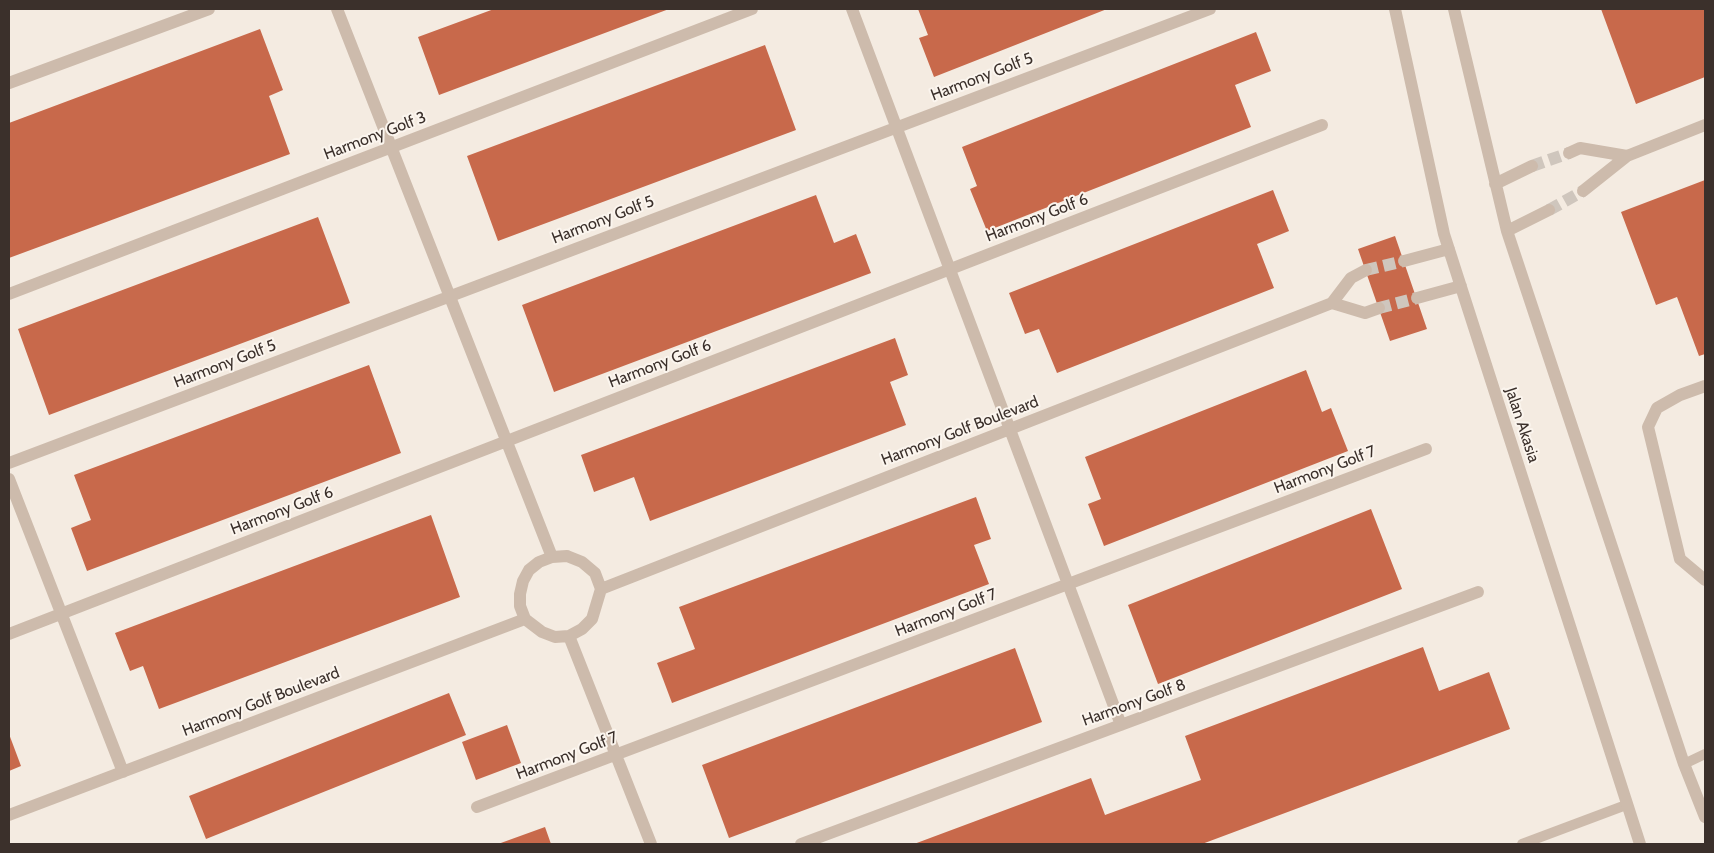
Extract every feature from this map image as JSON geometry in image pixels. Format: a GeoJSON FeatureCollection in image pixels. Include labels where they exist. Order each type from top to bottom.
{"type":"FeatureCollection","features":[{"type":"Feature","properties":{"kind":"street"},"geometry":{"type":"LineString","coordinates":[[9,83],[209,9]]}},
{"type":"Feature","properties":{"kind":"street"},"geometry":{"type":"LineString","coordinates":[[337,9],[552,557]]}},
{"type":"Feature","properties":{"kind":"street","name":"Harmony Golf 3"},"geometry":{"type":"LineString","coordinates":[[9,294],[752,9]]}},
{"type":"Feature","properties":{"kind":"street"},"geometry":{"type":"LineString","coordinates":[[852,9],[1121,725]]}},
{"type":"Feature","properties":{"kind":"street","name":"Harmony Golf 5"},"geometry":{"type":"LineString","coordinates":[[9,463],[1210,9]]}},
{"type":"Feature","properties":{"kind":"street","name":"Jalan Akasia"},"geometry":{"type":"LineString","coordinates":[[1395,9],[1442,225],[1449,249],[1640,844]]}},
{"type":"Feature","properties":{"kind":"street"},"geometry":{"type":"LineString","coordinates":[[1454,9],[1507,231],[1684,764],[1705,817]]}},
{"type":"Feature","properties":{"kind":"street"},"geometry":{"type":"LineString","coordinates":[[1583,191],[1627,156],[1705,124]]}},
{"type":"Feature","properties":{"kind":"street","name":"Harmony Golf 6"},"geometry":{"type":"LineString","coordinates":[[9,634],[1322,125]]}},
{"type":"Feature","properties":{"kind":"street"},"geometry":{"type":"LineString","coordinates":[[1569,153],[1580,148],[1627,156]]}},
{"type":"Feature","properties":{"kind":"street"},"geometry":{"type":"LineString","coordinates":[[1495,184],[1532,166]]}},
{"type":"Feature","properties":{"kind":"street"},"geometry":{"type":"LineString","coordinates":[[1507,231],[1549,210]]}},
{"type":"Feature","properties":{"kind":"street"},"geometry":{"type":"LineString","coordinates":[[1404,261],[1449,249]]}},
{"type":"Feature","properties":{"kind":"street"},"geometry":{"type":"LineString","coordinates":[[1366,270],[1350,278],[1332,303],[1364,313],[1379,308]]}},
{"type":"Feature","properties":{"kind":"street"},"geometry":{"type":"LineString","coordinates":[[1417,298],[1461,286]]}},
{"type":"Feature","properties":{"kind":"street","name":"Harmony Golf Boulevard"},"geometry":{"type":"LineString","coordinates":[[601,589],[1332,303]]}},
{"type":"Feature","properties":{"kind":"street"},"geometry":{"type":"LineString","coordinates":[[1704,580],[1680,559],[1648,427],[1657,408],[1680,395],[1705,386]]}},
{"type":"Feature","properties":{"kind":"street","name":"Harmony Golf 7"},"geometry":{"type":"LineString","coordinates":[[477,808],[1426,449]]}},
{"type":"Feature","properties":{"kind":"street"},"geometry":{"type":"LineString","coordinates":[[9,479],[123,772]]}},
{"type":"Feature","properties":{"kind":"street"},"geometry":{"type":"LineString","coordinates":[[567,556],[582,562],[595,573],[601,589],[592,619],[582,629],[569,636],[555,637],[542,632],[525,619],[520,606],[523,581],[529,570],[538,562],[552,557],[567,556]]}},
{"type":"Feature","properties":{"kind":"street","name":"Harmony Golf 8"},"geometry":{"type":"LineString","coordinates":[[801,844],[1478,592]]}},
{"type":"Feature","properties":{"kind":"street","name":"Harmony Golf Boulevard"},"geometry":{"type":"LineString","coordinates":[[9,815],[525,619]]}},
{"type":"Feature","properties":{"kind":"street"},"geometry":{"type":"LineString","coordinates":[[569,636],[651,844]]}},
{"type":"Feature","properties":{"kind":"lane"},"geometry":{"type":"LineString","coordinates":[[1684,764],[1705,754]]}},
{"type":"Feature","properties":{"kind":"lane"},"geometry":{"type":"LineString","coordinates":[[1522,844],[1626,805]]}},
{"type":"Feature","properties":{"kind":"building"},"geometry":{"type":"Polygon","coordinates":[[[494,9],[669,9],[439,95],[418,37],[494,9]]]}},
{"type":"Feature","properties":{"kind":"building"},"geometry":{"type":"Polygon","coordinates":[[[918,9],[1107,9],[934,77],[919,38],[928,35],[918,9]]]}},
{"type":"Feature","properties":{"kind":"building"},"geometry":{"type":"Polygon","coordinates":[[[1601,9],[1705,9],[1705,77],[1636,104],[1601,9]]]}},
{"type":"Feature","properties":{"kind":"building"},"geometry":{"type":"Polygon","coordinates":[[[260,29],[283,90],[269,96],[290,154],[9,258],[9,123],[260,29]]]}},
{"type":"Feature","properties":{"kind":"building"},"geometry":{"type":"Polygon","coordinates":[[[1256,32],[1271,71],[1235,85],[1251,127],[987,231],[970,189],[977,186],[962,147],[1256,32]]]}},
{"type":"Feature","properties":{"kind":"building"},"geometry":{"type":"Polygon","coordinates":[[[765,45],[796,130],[498,241],[467,156],[765,45]]]}},
{"type":"Feature","properties":{"kind":"building"},"geometry":{"type":"Polygon","coordinates":[[[1705,180],[1705,354],[1699,356],[1677,297],[1656,305],[1621,212],[1705,180]]]}},
{"type":"Feature","properties":{"kind":"building"},"geometry":{"type":"Polygon","coordinates":[[[1273,190],[1289,231],[1257,244],[1274,288],[1057,373],[1039,329],[1025,334],[1009,293],[1273,190]]]}},
{"type":"Feature","properties":{"kind":"building"},"geometry":{"type":"Polygon","coordinates":[[[816,195],[834,243],[856,234],[871,273],[554,392],[522,305],[816,195]]]}},
{"type":"Feature","properties":{"kind":"building"},"geometry":{"type":"Polygon","coordinates":[[[318,217],[350,303],[49,415],[18,329],[318,217]]]}},
{"type":"Feature","properties":{"kind":"building"},"geometry":{"type":"Polygon","coordinates":[[[1395,236],[1427,329],[1390,341],[1358,249],[1395,236]]]}},
{"type":"Feature","properties":{"kind":"building"},"geometry":{"type":"Polygon","coordinates":[[[895,338],[908,375],[890,382],[906,425],[650,521],[634,477],[594,492],[581,455],[895,338]]]}},
{"type":"Feature","properties":{"kind":"building"},"geometry":{"type":"Polygon","coordinates":[[[369,365],[401,453],[87,571],[71,528],[91,520],[74,475],[369,365]]]}},
{"type":"Feature","properties":{"kind":"building"},"geometry":{"type":"Polygon","coordinates":[[[1306,370],[1322,412],[1331,408],[1348,451],[1104,546],[1088,504],[1101,499],[1085,457],[1306,370]]]}},
{"type":"Feature","properties":{"kind":"building"},"geometry":{"type":"Polygon","coordinates":[[[976,497],[991,539],[974,545],[989,584],[672,703],[657,663],[695,649],[679,607],[976,497]]]}},
{"type":"Feature","properties":{"kind":"building"},"geometry":{"type":"Polygon","coordinates":[[[1371,509],[1402,589],[1158,684],[1128,605],[1371,509]]]}},
{"type":"Feature","properties":{"kind":"building"},"geometry":{"type":"Polygon","coordinates":[[[431,515],[460,597],[159,709],[143,666],[130,671],[115,633],[431,515]]]}},
{"type":"Feature","properties":{"kind":"building"},"geometry":{"type":"Polygon","coordinates":[[[1423,647],[1439,691],[1489,672],[1510,729],[1202,844],[914,844],[1091,778],[1105,815],[1201,780],[1185,736],[1423,647]]]}},
{"type":"Feature","properties":{"kind":"building"},"geometry":{"type":"Polygon","coordinates":[[[1015,648],[1042,722],[729,838],[702,765],[1015,648]]]}},
{"type":"Feature","properties":{"kind":"building"},"geometry":{"type":"Polygon","coordinates":[[[449,693],[466,735],[206,839],[189,796],[449,693]]]}},
{"type":"Feature","properties":{"kind":"building"},"geometry":{"type":"Polygon","coordinates":[[[507,725],[521,763],[476,780],[462,742],[507,725]]]}},
{"type":"Feature","properties":{"kind":"building"},"geometry":{"type":"Polygon","coordinates":[[[9,734],[21,766],[9,771],[9,734]]]}},
{"type":"Feature","properties":{"kind":"building"},"geometry":{"type":"Polygon","coordinates":[[[545,827],[551,844],[498,844],[545,827]]]}},
{"type":"Feature","properties":{"kind":"tunnel"},"geometry":{"type":"LineString","coordinates":[[1532,166],[1569,153]]}},
{"type":"Feature","properties":{"kind":"tunnel"},"geometry":{"type":"LineString","coordinates":[[1549,210],[1583,191]]}},
{"type":"Feature","properties":{"kind":"tunnel"},"geometry":{"type":"LineString","coordinates":[[1366,270],[1404,261]]}},
{"type":"Feature","properties":{"kind":"tunnel"},"geometry":{"type":"LineString","coordinates":[[1379,308],[1417,298]]}}]}
